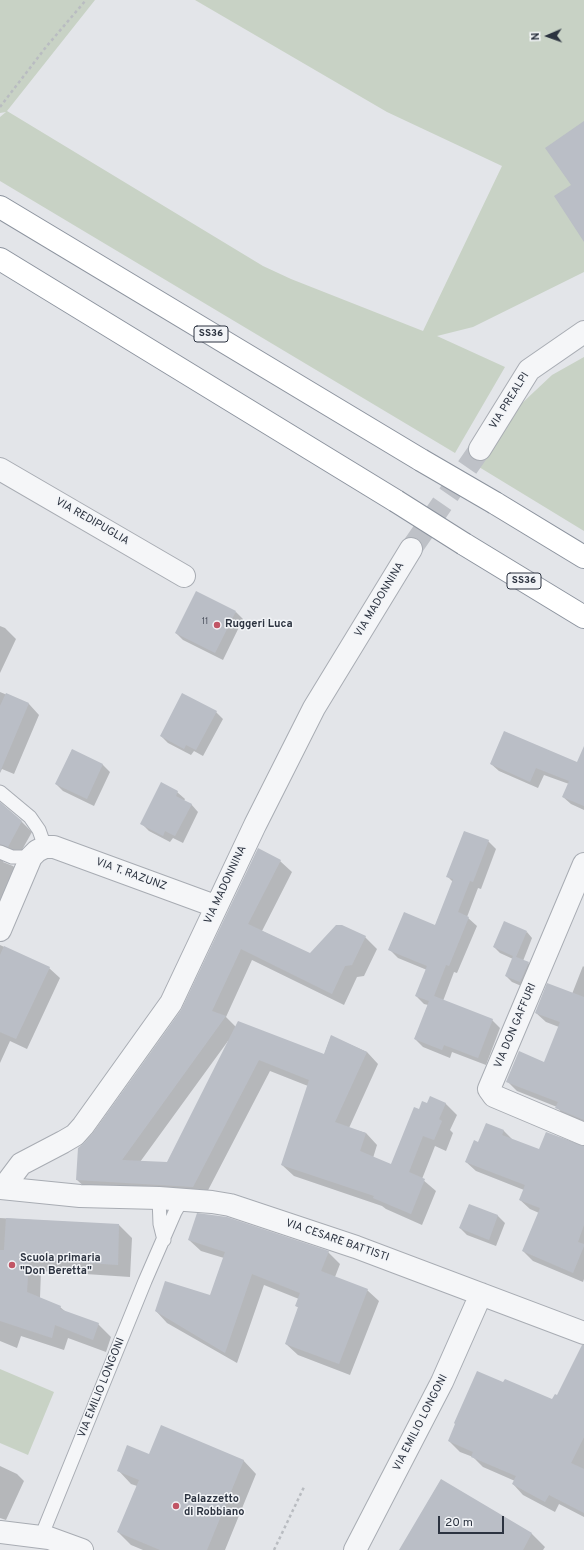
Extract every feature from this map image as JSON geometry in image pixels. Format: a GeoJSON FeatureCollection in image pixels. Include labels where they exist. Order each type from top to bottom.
{"type":"FeatureCollection","features":[{"type":"Feature","properties":{"kind":"highway","name":"SS36"},"geometry":{"type":"LineString","coordinates":[[0,207],[584,557]]}},
{"type":"Feature","properties":{"kind":"highway","name":"SS36"},"geometry":{"type":"LineString","coordinates":[[0,259],[584,617]]}},
{"type":"Feature","properties":{"kind":"street","name":"VIA PREALPI"},"geometry":{"type":"LineString","coordinates":[[480,449],[529,370],[584,332]]}},
{"type":"Feature","properties":{"kind":"street","name":"VIA REDIPUGLIA"},"geometry":{"type":"LineString","coordinates":[[0,469],[184,576]]}},
{"type":"Feature","properties":{"kind":"street","name":"VIA MADONNINA"},"geometry":{"type":"LineString","coordinates":[[3,1188],[21,1164],[75,1135],[171,1003],[215,906],[314,708],[411,549]]}},
{"type":"Feature","properties":{"kind":"street","name":"VIA T. RAZUNZ"},"geometry":{"type":"LineString","coordinates":[[38,852],[54,847],[215,906]]}},
{"type":"Feature","properties":{"kind":"street"},"geometry":{"type":"LineString","coordinates":[[0,930],[38,852]]}},
{"type":"Feature","properties":{"kind":"street","name":"VIA DON GAFFURI"},"geometry":{"type":"LineString","coordinates":[[584,864],[490,1089],[494,1096],[584,1134]]}},
{"type":"Feature","properties":{"kind":"street","name":"VIA CESARE BATTISTI"},"geometry":{"type":"LineString","coordinates":[[3,1188],[80,1196],[159,1198],[212,1202],[247,1210],[356,1247],[584,1333]]}},
{"type":"Feature","properties":{"kind":"street","name":"VIA EMILIO LONGONI"},"geometry":{"type":"LineString","coordinates":[[356,1550],[442,1382],[481,1294]]}},
{"type":"Feature","properties":{"kind":"street"},"geometry":{"type":"LineString","coordinates":[[0,1532],[41,1537],[82,1550]]}},
{"type":"Feature","properties":{"kind":"lane"},"geometry":{"type":"LineString","coordinates":[[0,792],[30,817],[39,830],[38,852],[12,857],[0,852]]}},
{"type":"Feature","properties":{"kind":"lane"},"geometry":{"type":"LineString","coordinates":[[159,1198],[160,1224],[164,1240]]}},
{"type":"Feature","properties":{"kind":"lane","name":"VIA EMILIO LONGONI"},"geometry":{"type":"LineString","coordinates":[[41,1537],[145,1281],[182,1200]]}},
{"type":"Feature","properties":{"kind":"path"},"geometry":{"type":"LineString","coordinates":[[0,107],[46,47],[86,0]]}},
{"type":"Feature","properties":{"kind":"path"},"geometry":{"type":"LineString","coordinates":[[274,1550],[304,1487]]}},
{"type":"Feature","properties":{"kind":"shaded area"},"geometry":{"type":"Polygon","coordinates":[[[0,0],[95,0],[7,111],[263,266],[291,279],[423,331],[502,166],[387,112],[195,0],[584,0],[584,272],[473,327],[437,336],[505,367],[455,453],[0,181],[0,117],[6,112],[0,113],[0,0]]]}},
{"type":"Feature","properties":{"kind":"shaded area"},"geometry":{"type":"Polygon","coordinates":[[[584,357],[584,531],[479,467],[519,406],[552,375],[584,357]]]}},
{"type":"Feature","properties":{"kind":"shaded area"},"geometry":{"type":"Polygon","coordinates":[[[0,1369],[54,1392],[28,1455],[0,1443],[0,1369]]]}},
{"type":"Feature","properties":{"kind":"building"},"geometry":{"type":"Polygon","coordinates":[[[584,121],[584,242],[554,196],[571,185],[545,148],[584,121]]]}},
{"type":"Feature","properties":{"kind":"building"},"geometry":{"type":"Polygon","coordinates":[[[196,591],[236,611],[215,653],[175,633],[196,591]]]}},
{"type":"Feature","properties":{"kind":"building"},"geometry":{"type":"Polygon","coordinates":[[[6,693],[29,703],[0,772],[0,706],[6,693]]]}},
{"type":"Feature","properties":{"kind":"building"},"geometry":{"type":"Polygon","coordinates":[[[182,693],[217,711],[196,750],[186,745],[184,749],[160,736],[182,693]]]}},
{"type":"Feature","properties":{"kind":"building"},"geometry":{"type":"Polygon","coordinates":[[[504,731],[577,762],[584,746],[584,806],[562,797],[569,781],[536,768],[530,782],[490,764],[504,731]]]}},
{"type":"Feature","properties":{"kind":"building"},"geometry":{"type":"Polygon","coordinates":[[[72,749],[103,764],[87,799],[55,784],[72,749]]]}},
{"type":"Feature","properties":{"kind":"building"},"geometry":{"type":"Polygon","coordinates":[[[161,782],[178,791],[176,796],[192,804],[175,836],[165,831],[163,836],[140,824],[161,782]]]}},
{"type":"Feature","properties":{"kind":"building"},"geometry":{"type":"Polygon","coordinates":[[[0,802],[22,821],[8,847],[0,844],[0,802]]]}},
{"type":"Feature","properties":{"kind":"building"},"geometry":{"type":"Polygon","coordinates":[[[464,831],[489,840],[473,882],[470,881],[458,912],[469,917],[449,966],[446,965],[434,996],[493,1019],[478,1058],[444,1045],[442,1050],[414,1039],[429,1001],[415,996],[427,966],[388,950],[404,912],[435,925],[453,879],[446,877],[464,831]]]}},
{"type":"Feature","properties":{"kind":"building"},"geometry":{"type":"Polygon","coordinates":[[[258,848],[281,860],[248,924],[310,953],[336,925],[342,925],[366,936],[352,965],[345,966],[332,994],[241,949],[212,1011],[226,1016],[122,1160],[167,1162],[238,1021],[324,1054],[331,1035],[367,1052],[335,1122],[366,1133],[360,1151],[391,1164],[414,1107],[419,1109],[422,1101],[427,1103],[430,1096],[446,1103],[439,1119],[442,1121],[434,1140],[423,1136],[409,1172],[425,1179],[411,1214],[373,1198],[374,1196],[281,1165],[309,1080],[259,1060],[193,1187],[76,1180],[78,1148],[93,1133],[181,1010],[258,848]]]}},
{"type":"Feature","properties":{"kind":"building"},"geometry":{"type":"Polygon","coordinates":[[[504,921],[527,931],[516,957],[529,962],[520,982],[505,976],[513,956],[493,947],[504,921]]]}},
{"type":"Feature","properties":{"kind":"building"},"geometry":{"type":"Polygon","coordinates":[[[4,946],[50,967],[16,1039],[0,1032],[0,955],[4,946]]]}},
{"type":"Feature","properties":{"kind":"building"},"geometry":{"type":"Polygon","coordinates":[[[547,983],[584,997],[584,1120],[555,1108],[558,1102],[506,1082],[519,1051],[544,1062],[560,1022],[535,1013],[547,983]]]}},
{"type":"Feature","properties":{"kind":"building"},"geometry":{"type":"Polygon","coordinates":[[[486,1123],[504,1130],[502,1135],[539,1149],[546,1132],[584,1146],[584,1225],[578,1242],[584,1244],[584,1246],[573,1273],[522,1251],[540,1208],[519,1200],[525,1185],[465,1162],[474,1140],[478,1142],[486,1123]]]}},
{"type":"Feature","properties":{"kind":"building"},"geometry":{"type":"Polygon","coordinates":[[[469,1204],[498,1215],[489,1240],[459,1228],[469,1204]]]}},
{"type":"Feature","properties":{"kind":"building"},"geometry":{"type":"Polygon","coordinates":[[[197,1213],[227,1217],[329,1251],[321,1271],[368,1289],[339,1364],[285,1344],[298,1307],[295,1306],[300,1293],[252,1274],[225,1353],[155,1311],[165,1281],[210,1295],[225,1252],[188,1240],[197,1213]]]}},
{"type":"Feature","properties":{"kind":"building"},"geometry":{"type":"Polygon","coordinates":[[[6,1218],[119,1224],[118,1265],[29,1259],[27,1292],[61,1306],[60,1309],[99,1323],[93,1340],[55,1325],[52,1338],[0,1321],[0,1250],[4,1250],[6,1218]]]}},
{"type":"Feature","properties":{"kind":"building"},"geometry":{"type":"Polygon","coordinates":[[[582,1345],[584,1345],[584,1437],[571,1463],[584,1469],[584,1513],[549,1495],[545,1502],[512,1484],[516,1476],[471,1457],[473,1452],[448,1441],[455,1424],[454,1423],[477,1371],[503,1382],[505,1379],[552,1399],[555,1394],[557,1395],[582,1345]]]}},
{"type":"Feature","properties":{"kind":"building","name":"Palazzetto di Robbiano"},"geometry":{"type":"Polygon","coordinates":[[[161,1425],[244,1460],[207,1550],[160,1550],[117,1532],[139,1480],[117,1471],[127,1445],[149,1454],[161,1425]]]}},
{"type":"Feature","properties":{"kind":"building"},"geometry":{"type":"Polygon","coordinates":[[[441,1479],[532,1533],[523,1550],[399,1550],[441,1479]]]}},
{"type":"Feature","properties":{"kind":"tunnel"},"geometry":{"type":"LineString","coordinates":[[411,549],[480,449]]}},
{"type":"Feature","properties":{"kind":"place","name":"Ruggeri Luca"},"geometry":{"type":"Point","coordinates":[217,625]}},
{"type":"Feature","properties":{"kind":"place","name":"Scuola primaria \"Don Beretta\""},"geometry":{"type":"Point","coordinates":[12,1265]}},
{"type":"Feature","properties":{"kind":"place","name":"Palazzetto di Robbiano"},"geometry":{"type":"Point","coordinates":[176,1506]}}]}
